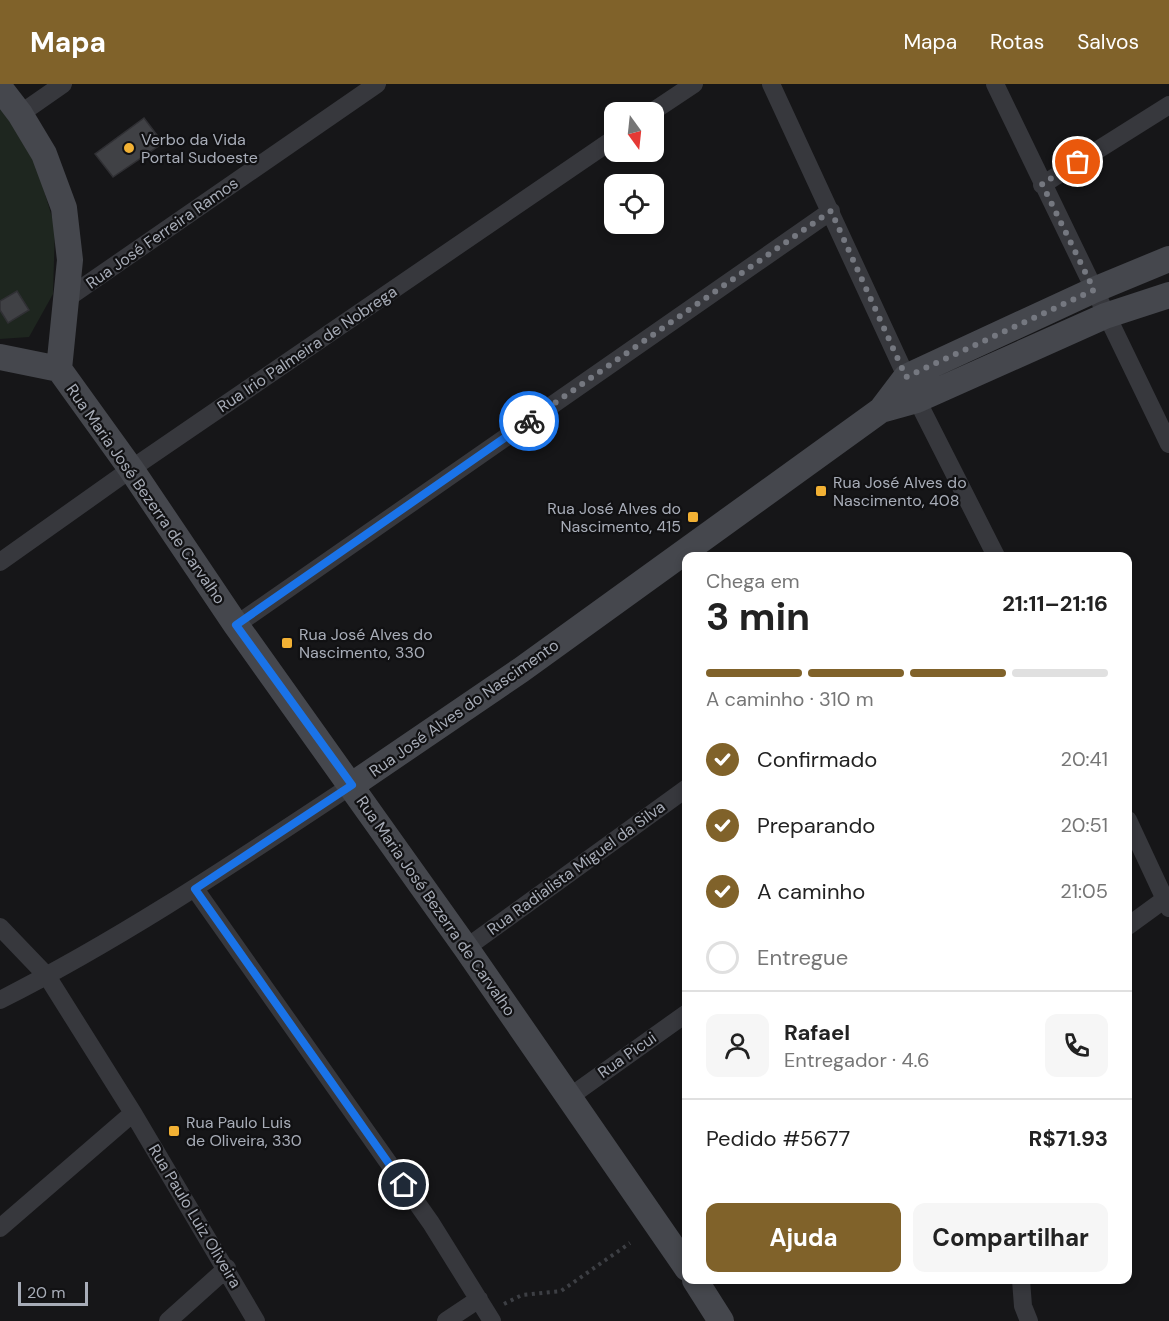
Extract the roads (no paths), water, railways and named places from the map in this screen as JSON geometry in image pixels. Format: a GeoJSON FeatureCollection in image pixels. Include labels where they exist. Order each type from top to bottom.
{"type":"FeatureCollection","features":[{"type":"Feature","properties":{"kind":"street"},"geometry":{"type":"LineString","coordinates":[[20,114],[63,84]]}},
{"type":"Feature","properties":{"kind":"street","name":"Rua José Ferreira Ramos"},"geometry":{"type":"LineString","coordinates":[[66,299],[377,84]]}},
{"type":"Feature","properties":{"kind":"street"},"geometry":{"type":"LineString","coordinates":[[664,104],[694,84]]}},
{"type":"Feature","properties":{"kind":"street"},"geometry":{"type":"LineString","coordinates":[[771,84],[906,377],[994,552]]}},
{"type":"Feature","properties":{"kind":"street"},"geometry":{"type":"LineString","coordinates":[[995,84],[1105,316],[1169,444]]}},
{"type":"Feature","properties":{"kind":"street","name":"Rua Maria José Bezerra de Carvalho"},"geometry":{"type":"LineString","coordinates":[[0,88],[20,114],[44,154],[64,208],[70,260],[59,369],[131,469],[236,625],[466,948],[568,1098],[682,1253]]}},
{"type":"Feature","properties":{"kind":"street"},"geometry":{"type":"LineString","coordinates":[[1042,184],[1169,105]]}},
{"type":"Feature","properties":{"kind":"street","name":"Rua Irio Palmeira de Nobrega"},"geometry":{"type":"LineString","coordinates":[[0,562],[131,469],[604,146]]}},
{"type":"Feature","properties":{"kind":"street"},"geometry":{"type":"LineString","coordinates":[[236,625],[831,211]]}},
{"type":"Feature","properties":{"kind":"street"},"geometry":{"type":"LineString","coordinates":[[906,377],[1094,290],[1169,259]]}},
{"type":"Feature","properties":{"kind":"street"},"geometry":{"type":"LineString","coordinates":[[917,400],[1105,316],[1169,295]]}},
{"type":"Feature","properties":{"kind":"street","name":"Rua Maria José Bezerra de Carvalho"},"geometry":{"type":"LineString","coordinates":[[0,357],[59,369]]}},
{"type":"Feature","properties":{"kind":"street","name":"Rua José Alves do Nascimento"},"geometry":{"type":"LineString","coordinates":[[684,552],[881,410],[906,377]]}},
{"type":"Feature","properties":{"kind":"street","name":"Rua José Alves do Nascimento"},"geometry":{"type":"LineString","coordinates":[[881,410],[917,400]]}},
{"type":"Feature","properties":{"kind":"street","name":"Rua José Alves do Nascimento"},"geometry":{"type":"LineString","coordinates":[[0,1000],[47,976],[195,889],[521,670],[682,554]]}},
{"type":"Feature","properties":{"kind":"street","name":"Rua Radialista Miguel da Silva"},"geometry":{"type":"LineString","coordinates":[[466,948],[682,792]]}},
{"type":"Feature","properties":{"kind":"street"},"geometry":{"type":"LineString","coordinates":[[1132,826],[1163,876],[1167,904],[1132,924]]}},
{"type":"Feature","properties":{"kind":"street"},"geometry":{"type":"LineString","coordinates":[[195,889],[431,1223],[486,1311],[446,1321]]}},
{"type":"Feature","properties":{"kind":"street","name":"Rua Paulo Luiz Oliveira"},"geometry":{"type":"LineString","coordinates":[[0,927],[47,976],[227,1268],[256,1321]]}},
{"type":"Feature","properties":{"kind":"street","name":"Rua Picui"},"geometry":{"type":"LineString","coordinates":[[568,1098],[682,1017]]}},
{"type":"Feature","properties":{"kind":"street"},"geometry":{"type":"LineString","coordinates":[[0,1228],[133,1113]]}},
{"type":"Feature","properties":{"kind":"street"},"geometry":{"type":"LineString","coordinates":[[168,1321],[227,1268]]}},
{"type":"Feature","properties":{"kind":"street"},"geometry":{"type":"LineString","coordinates":[[698,1284],[721,1321]]}},
{"type":"Feature","properties":{"kind":"street"},"geometry":{"type":"LineString","coordinates":[[1021,1284],[1023,1305],[1029,1321]]}},
{"type":"Feature","properties":{"kind":"place","name":"Verbo da Vida Portal Sudoeste"},"geometry":{"type":"Point","coordinates":[129,148]}},
{"type":"Feature","properties":{"kind":"place","name":"Rua José Alves do Nascimento, 408"},"geometry":{"type":"Point","coordinates":[821,491]}},
{"type":"Feature","properties":{"kind":"place","name":"Rua José Alves do Nascimento, 415"},"geometry":{"type":"Point","coordinates":[693,517]}},
{"type":"Feature","properties":{"kind":"place","name":"Rua José Alves do Nascimento, 330"},"geometry":{"type":"Point","coordinates":[287,643]}},
{"type":"Feature","properties":{"kind":"place","name":"Rua Paulo Luis de Oliveira, 330"},"geometry":{"type":"Point","coordinates":[174,1131]}}]}
